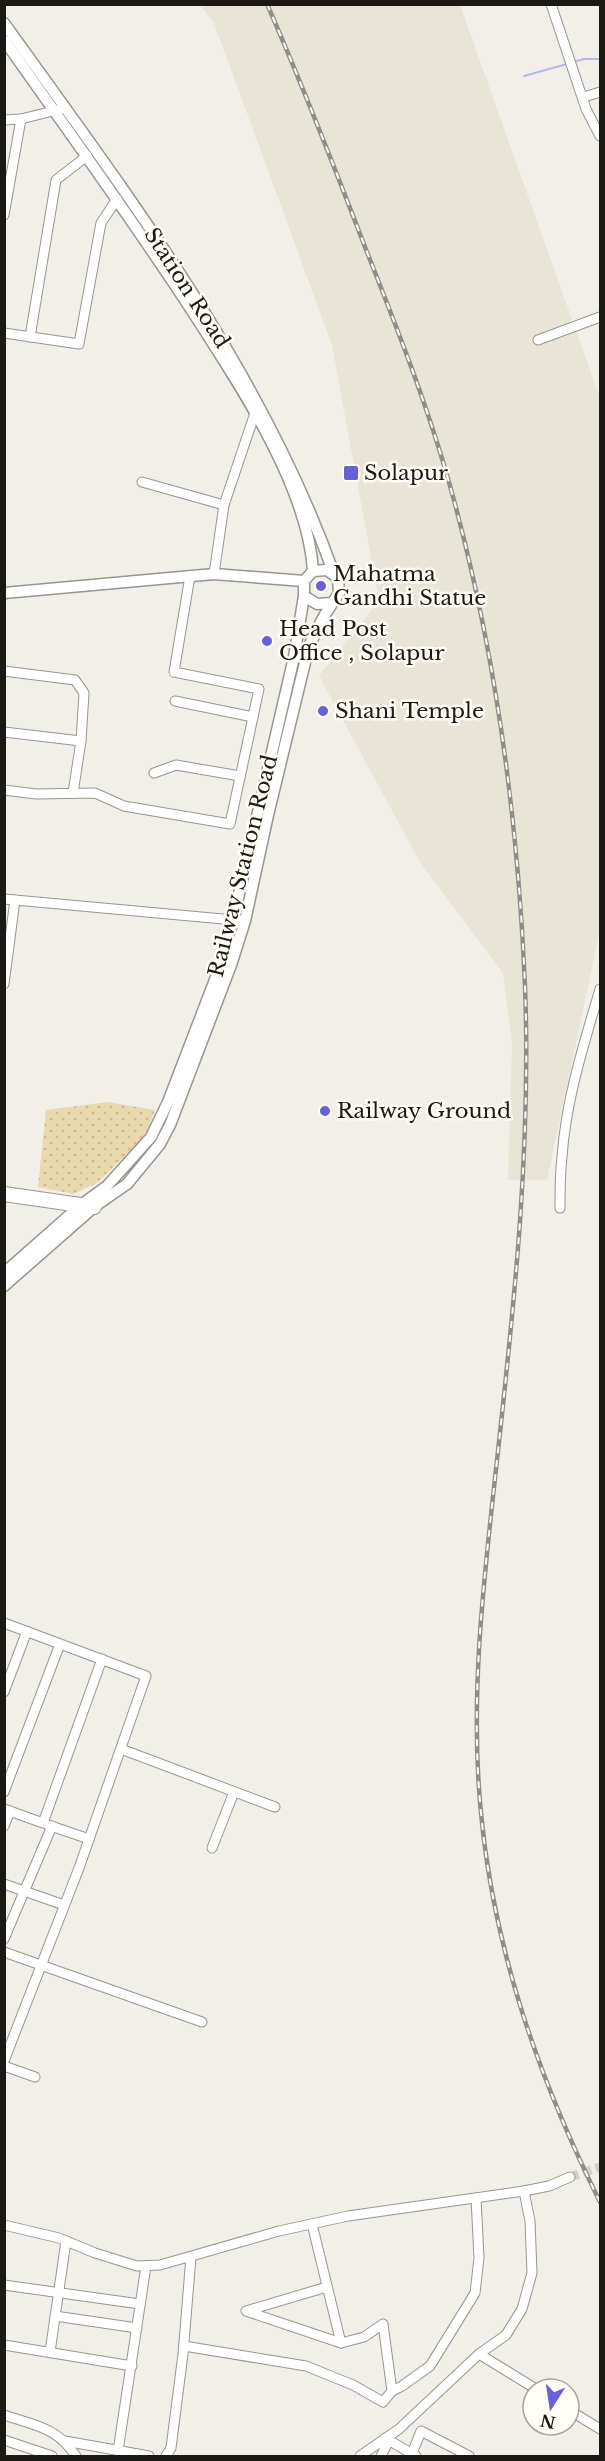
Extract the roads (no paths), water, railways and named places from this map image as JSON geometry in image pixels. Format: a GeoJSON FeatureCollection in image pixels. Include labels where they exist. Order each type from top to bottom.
{"type":"FeatureCollection","features":[{"type":"Feature","properties":{"kind":"highway"},"geometry":{"type":"LineString","coordinates":[[4,1194],[87,1206]]}},
{"type":"Feature","properties":{"kind":"main road","name":"Station Road"},"geometry":{"type":"LineString","coordinates":[[4,22],[87,156],[238,383],[255,413],[286,474],[309,537],[312,571]]}},
{"type":"Feature","properties":{"kind":"main road","name":"Station Road"},"geometry":{"type":"LineString","coordinates":[[4,40],[59,109],[169,257],[256,398],[320,530],[334,574]]}},
{"type":"Feature","properties":{"kind":"main road"},"geometry":{"type":"LineString","coordinates":[[322,569],[338,578],[340,589],[338,597],[332,603],[317,604],[304,596],[304,581],[312,571],[322,569]]}},
{"type":"Feature","properties":{"kind":"main road"},"geometry":{"type":"LineString","coordinates":[[4,593],[214,574],[304,581]]}},
{"type":"Feature","properties":{"kind":"main road","name":"Railway Station Road"},"geometry":{"type":"LineString","coordinates":[[239,920],[294,657],[304,596]]}},
{"type":"Feature","properties":{"kind":"main road","name":"Railway Station Road"},"geometry":{"type":"LineString","coordinates":[[87,1206],[108,1198],[127,1184],[160,1144],[170,1125],[202,1046],[239,920],[270,806],[309,646],[332,603]]}},
{"type":"Feature","properties":{"kind":"main road"},"geometry":{"type":"LineString","coordinates":[[4,1273],[87,1206]]}},
{"type":"Feature","properties":{"kind":"main road"},"geometry":{"type":"LineString","coordinates":[[4,1286],[87,1206]]}},
{"type":"Feature","properties":{"kind":"street"},"geometry":{"type":"LineString","coordinates":[[551,4],[590,119],[600,136]]}},
{"type":"Feature","properties":{"kind":"street"},"geometry":{"type":"LineString","coordinates":[[584,97],[600,92]]}},
{"type":"Feature","properties":{"kind":"street"},"geometry":{"type":"LineString","coordinates":[[4,120],[21,119],[59,109]]}},
{"type":"Feature","properties":{"kind":"street"},"geometry":{"type":"LineString","coordinates":[[4,215],[8,174],[21,119]]}},
{"type":"Feature","properties":{"kind":"street"},"geometry":{"type":"LineString","coordinates":[[30,337],[56,180],[87,156]]}},
{"type":"Feature","properties":{"kind":"street"},"geometry":{"type":"LineString","coordinates":[[4,333],[79,344],[101,223],[117,199]]}},
{"type":"Feature","properties":{"kind":"street"},"geometry":{"type":"LineString","coordinates":[[538,340],[600,317]]}},
{"type":"Feature","properties":{"kind":"street"},"geometry":{"type":"LineString","coordinates":[[214,574],[224,505],[255,413]]}},
{"type":"Feature","properties":{"kind":"street"},"geometry":{"type":"LineString","coordinates":[[142,482],[224,505]]}},
{"type":"Feature","properties":{"kind":"street"},"geometry":{"type":"LineString","coordinates":[[4,790],[36,794],[95,793],[124,806],[230,824],[259,689],[174,672],[190,576]]}},
{"type":"Feature","properties":{"kind":"street"},"geometry":{"type":"LineString","coordinates":[[4,671],[75,680],[84,693],[81,741],[73,793]]}},
{"type":"Feature","properties":{"kind":"street"},"geometry":{"type":"LineString","coordinates":[[175,700],[253,717]]}},
{"type":"Feature","properties":{"kind":"street"},"geometry":{"type":"LineString","coordinates":[[4,732],[81,741]]}},
{"type":"Feature","properties":{"kind":"street"},"geometry":{"type":"LineString","coordinates":[[154,773],[176,765],[240,776]]}},
{"type":"Feature","properties":{"kind":"street"},"geometry":{"type":"LineString","coordinates":[[5,979],[10,899],[239,920]]}},
{"type":"Feature","properties":{"kind":"street"},"geometry":{"type":"LineString","coordinates":[[560,1208],[562,1155],[567,1119],[575,1080],[600,989]]}},
{"type":"Feature","properties":{"kind":"street"},"geometry":{"type":"LineString","coordinates":[[4,1623],[146,1676],[89,1839],[5,2059],[35,2077]]}},
{"type":"Feature","properties":{"kind":"street"},"geometry":{"type":"LineString","coordinates":[[4,1692],[27,1631]]}},
{"type":"Feature","properties":{"kind":"street"},"geometry":{"type":"LineString","coordinates":[[4,1792],[60,1644]]}},
{"type":"Feature","properties":{"kind":"street"},"geometry":{"type":"LineString","coordinates":[[4,1939],[26,1892],[102,1659]]}},
{"type":"Feature","properties":{"kind":"street"},"geometry":{"type":"LineString","coordinates":[[121,1749],[275,1808]]}},
{"type":"Feature","properties":{"kind":"street"},"geometry":{"type":"LineString","coordinates":[[212,1848],[234,1792]]}},
{"type":"Feature","properties":{"kind":"street"},"geometry":{"type":"LineString","coordinates":[[4,1826],[7,1810],[89,1839]]}},
{"type":"Feature","properties":{"kind":"street"},"geometry":{"type":"LineString","coordinates":[[4,1884],[64,1905]]}},
{"type":"Feature","properties":{"kind":"street"},"geometry":{"type":"LineString","coordinates":[[4,1952],[202,2022]]}},
{"type":"Feature","properties":{"kind":"street"},"geometry":{"type":"LineString","coordinates":[[4,2225],[66,2241],[127,2263],[146,2266],[160,2265],[279,2231],[348,2216],[524,2191],[549,2186],[570,2177]]}},
{"type":"Feature","properties":{"kind":"street"},"geometry":{"type":"LineString","coordinates":[[360,2457],[387,2439],[445,2388],[479,2354],[506,2335],[522,2309],[532,2273],[530,2221],[524,2191]]}},
{"type":"Feature","properties":{"kind":"street"},"geometry":{"type":"LineString","coordinates":[[184,2346],[306,2366],[353,2385],[383,2402],[392,2391],[430,2366],[475,2293],[478,2258],[476,2198]]}},
{"type":"Feature","properties":{"kind":"street"},"geometry":{"type":"LineString","coordinates":[[312,2224],[341,2343]]}},
{"type":"Feature","properties":{"kind":"street"},"geometry":{"type":"LineString","coordinates":[[50,2352],[66,2241]]}},
{"type":"Feature","properties":{"kind":"street"},"geometry":{"type":"LineString","coordinates":[[166,2457],[171,2448],[184,2346],[191,2257]]}},
{"type":"Feature","properties":{"kind":"street"},"geometry":{"type":"LineString","coordinates":[[118,2451],[146,2266]]}},
{"type":"Feature","properties":{"kind":"street"},"geometry":{"type":"LineString","coordinates":[[4,2285],[140,2304]]}},
{"type":"Feature","properties":{"kind":"street"},"geometry":{"type":"LineString","coordinates":[[327,2287],[246,2311],[341,2343],[364,2337],[383,2324],[392,2391]]}},
{"type":"Feature","properties":{"kind":"street"},"geometry":{"type":"LineString","coordinates":[[55,2316],[137,2328]]}},
{"type":"Feature","properties":{"kind":"street"},"geometry":{"type":"LineString","coordinates":[[4,2345],[132,2366]]}},
{"type":"Feature","properties":{"kind":"street"},"geometry":{"type":"LineString","coordinates":[[479,2354],[521,2380]]}},
{"type":"Feature","properties":{"kind":"street"},"geometry":{"type":"LineString","coordinates":[[4,2415],[57,2434],[76,2457]]}},
{"type":"Feature","properties":{"kind":"street"},"geometry":{"type":"LineString","coordinates":[[581,2417],[600,2429]]}},
{"type":"Feature","properties":{"kind":"street"},"geometry":{"type":"LineString","coordinates":[[387,2439],[414,2456],[421,2431],[469,2457]]}},
{"type":"Feature","properties":{"kind":"street"},"geometry":{"type":"LineString","coordinates":[[381,2457],[387,2439]]}},
{"type":"Feature","properties":{"kind":"street"},"geometry":{"type":"LineString","coordinates":[[4,2440],[52,2457]]}},
{"type":"Feature","properties":{"kind":"street"},"geometry":{"type":"LineString","coordinates":[[65,2441],[149,2457]]}},
{"type":"Feature","properties":{"kind":"street"},"geometry":{"type":"LineString","coordinates":[[444,2457],[448,2446]]}},
{"type":"Feature","properties":{"kind":"waterway"},"geometry":{"type":"LineString","coordinates":[[573,62],[600,59]]}},
{"type":"Feature","properties":{"kind":"waterway"},"geometry":{"type":"LineString","coordinates":[[524,76],[567,64]]}},
{"type":"Feature","properties":{"kind":"tunnel"},"geometry":{"type":"LineString","coordinates":[[570,2177],[600,2167]]}},
{"type":"Feature","properties":{"kind":"railway"},"geometry":{"type":"LineString","coordinates":[[267,4],[342,186],[423,400],[452,493],[493,676],[510,800],[522,924],[526,1103],[516,1277],[480,1632],[477,1722],[481,1813],[496,1915],[522,2013],[558,2109],[600,2202]]}},
{"type":"Feature","properties":{"kind":"place","name":"Solapur"},"geometry":{"type":"Point","coordinates":[351,473]}},
{"type":"Feature","properties":{"kind":"place","name":"Mahatma Gandhi Statue"},"geometry":{"type":"Point","coordinates":[321,586]}},
{"type":"Feature","properties":{"kind":"place","name":"Head Post Office , Solapur"},"geometry":{"type":"Point","coordinates":[267,641]}},
{"type":"Feature","properties":{"kind":"place","name":"Shani Temple"},"geometry":{"type":"Point","coordinates":[323,711]}},
{"type":"Feature","properties":{"kind":"place","name":"Railway Ground"},"geometry":{"type":"Point","coordinates":[325,1111]}}]}
